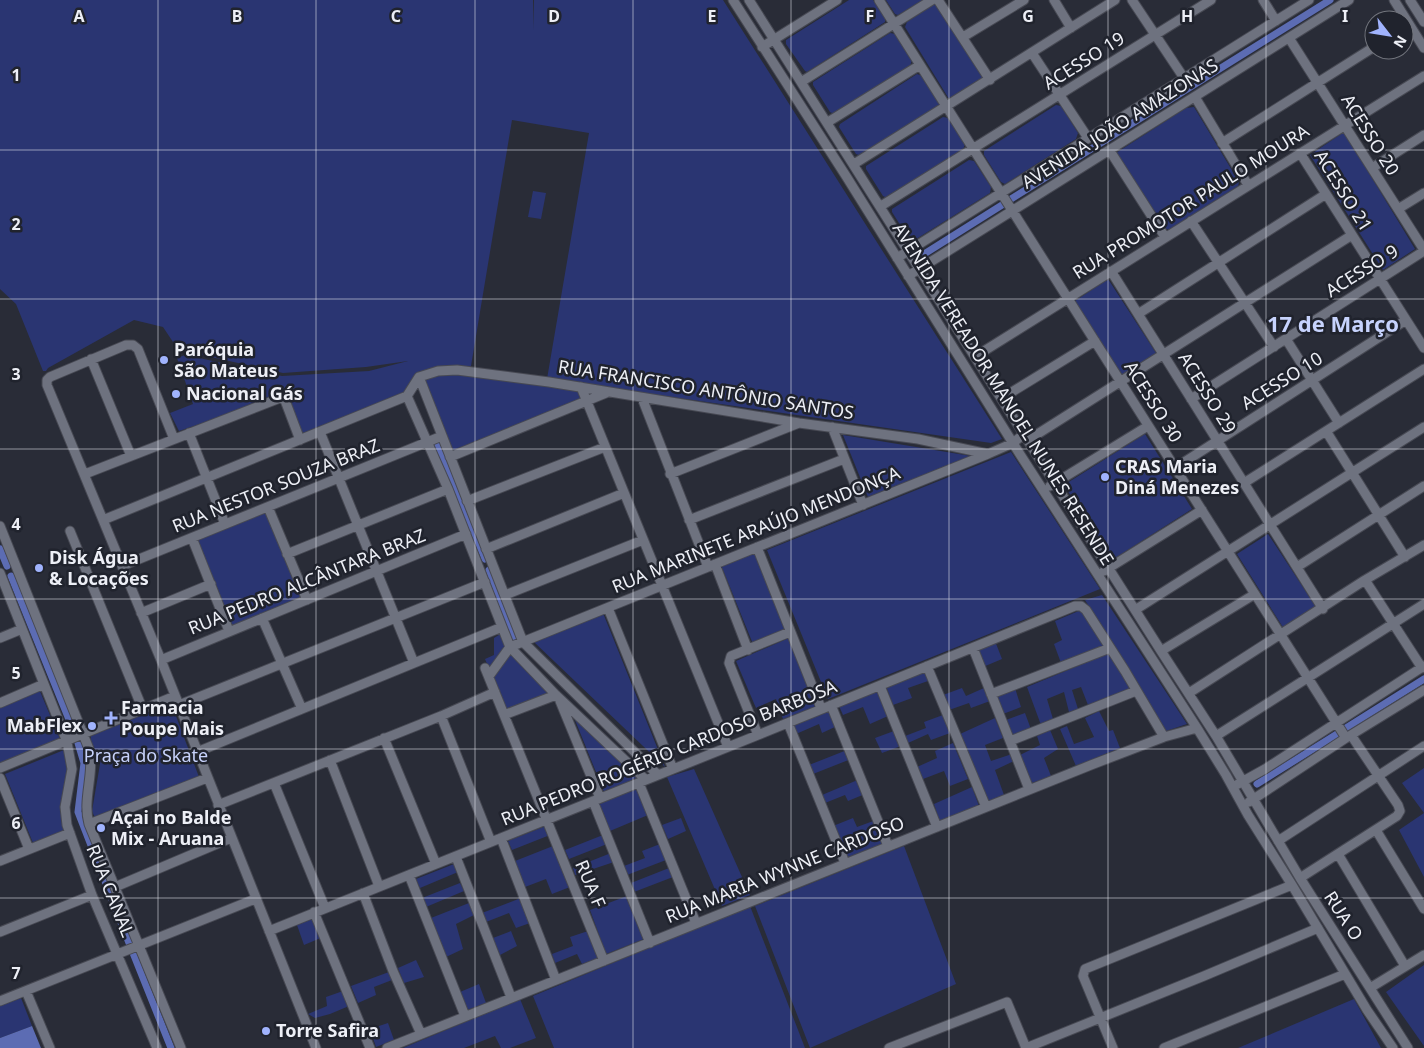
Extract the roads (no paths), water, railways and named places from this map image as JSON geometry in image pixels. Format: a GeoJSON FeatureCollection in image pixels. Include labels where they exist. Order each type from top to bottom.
{"type":"FeatureCollection","features":[{"type":"Feature","properties":{"kind":"street","name":"AVENIDA VEREADOR MANOEL NUNES RESENDE"},"geometry":{"type":"LineString","coordinates":[[733,0],[1013,443],[1197,728],[1243,807]]}},
{"type":"Feature","properties":{"kind":"street","name":"AVENIDA VEREADOR MANOEL NUNES RESENDE"},"geometry":{"type":"LineString","coordinates":[[750,0],[1161,652],[1189,693],[1236,770],[1246,779],[1256,797]]}},
{"type":"Feature","properties":{"kind":"street"},"geometry":{"type":"LineString","coordinates":[[762,47],[837,0]]}},
{"type":"Feature","properties":{"kind":"street","name":"ACESSO 30"},"geometry":{"type":"LineString","coordinates":[[879,0],[1336,722],[1378,775],[1398,805],[1400,811],[1397,816],[1376,830]]}},
{"type":"Feature","properties":{"kind":"street"},"geometry":{"type":"LineString","coordinates":[[801,82],[932,0]]}},
{"type":"Feature","properties":{"kind":"street"},"geometry":{"type":"LineString","coordinates":[[938,0],[990,80]]}},
{"type":"Feature","properties":{"kind":"street"},"geometry":{"type":"LineString","coordinates":[[963,38],[1024,0]]}},
{"type":"Feature","properties":{"kind":"street"},"geometry":{"type":"LineString","coordinates":[[1054,0],[1071,28]]}},
{"type":"Feature","properties":{"kind":"street"},"geometry":{"type":"LineString","coordinates":[[854,164],[1116,0]]}},
{"type":"Feature","properties":{"kind":"street"},"geometry":{"type":"LineString","coordinates":[[1132,0],[1184,78]]}},
{"type":"Feature","properties":{"kind":"street","name":"ACESSO 19"},"geometry":{"type":"LineString","coordinates":[[880,206],[1211,0]]}},
{"type":"Feature","properties":{"kind":"street"},"geometry":{"type":"LineString","coordinates":[[1263,0],[1276,21]]}},
{"type":"Feature","properties":{"kind":"street","name":"AVENIDA JOÃO AMAZONAS"},"geometry":{"type":"LineString","coordinates":[[897,258],[1309,0]]}},
{"type":"Feature","properties":{"kind":"street","name":"AVENIDA JOÃO AMAZONAS"},"geometry":{"type":"LineString","coordinates":[[908,276],[1349,0]]}},
{"type":"Feature","properties":{"kind":"street"},"geometry":{"type":"LineString","coordinates":[[1410,0],[1421,10],[1424,22]]}},
{"type":"Feature","properties":{"kind":"street"},"geometry":{"type":"LineString","coordinates":[[1414,35],[1424,48]]}},
{"type":"Feature","properties":{"kind":"street","name":"ACESSO 20"},"geometry":{"type":"LineString","coordinates":[[1289,38],[1424,251]]}},
{"type":"Feature","properties":{"kind":"street"},"geometry":{"type":"LineString","coordinates":[[1032,53],[1088,138]]}},
{"type":"Feature","properties":{"kind":"street"},"geometry":{"type":"LineString","coordinates":[[1222,143],[1364,53]]}},
{"type":"Feature","properties":{"kind":"street"},"geometry":{"type":"LineString","coordinates":[[828,122],[920,65]]}},
{"type":"Feature","properties":{"kind":"street","name":"RUA PROMOTOR PAULO MOURA"},"geometry":{"type":"LineString","coordinates":[[976,356],[1424,76]]}},
{"type":"Feature","properties":{"kind":"street"},"geometry":{"type":"LineString","coordinates":[[1194,97],[1248,185]]}},
{"type":"Feature","properties":{"kind":"street"},"geometry":{"type":"LineString","coordinates":[[1372,168],[1424,135]]}},
{"type":"Feature","properties":{"kind":"street"},"geometry":{"type":"LineString","coordinates":[[1110,151],[1165,238]]}},
{"type":"Feature","properties":{"kind":"street","name":"ACESSO 21"},"geometry":{"type":"LineString","coordinates":[[1300,153],[1424,348]]}},
{"type":"Feature","properties":{"kind":"street"},"geometry":{"type":"LineString","coordinates":[[1398,209],[1424,193]]}},
{"type":"Feature","properties":{"kind":"street"},"geometry":{"type":"LineString","coordinates":[[1138,314],[1326,194]]}},
{"type":"Feature","properties":{"kind":"street"},"geometry":{"type":"LineString","coordinates":[[1191,221],[1274,347]]}},
{"type":"Feature","properties":{"kind":"street","name":"RUA MARINETE ARAÚJO MENDONÇA"},"geometry":{"type":"LineString","coordinates":[[510,647],[863,505],[1026,437],[1120,382],[1352,235]]}},
{"type":"Feature","properties":{"kind":"street","name":"ACESSO 9"},"geometry":{"type":"LineString","coordinates":[[1191,399],[1424,251]]}},
{"type":"Feature","properties":{"kind":"street","name":"ACESSO 29"},"geometry":{"type":"LineString","coordinates":[[1111,271],[1323,609]]}},
{"type":"Feature","properties":{"kind":"street","name":"ACESSO 10"},"geometry":{"type":"LineString","coordinates":[[1175,468],[1406,320]]}},
{"type":"Feature","properties":{"kind":"street"},"geometry":{"type":"LineString","coordinates":[[1286,339],[1338,423]]}},
{"type":"Feature","properties":{"kind":"street"},"geometry":{"type":"LineString","coordinates":[[1002,398],[1095,341]]}},
{"type":"Feature","properties":{"kind":"street"},"geometry":{"type":"LineString","coordinates":[[174,439],[138,349],[133,345],[126,345],[46,380],[161,660],[316,1048]]}},
{"type":"Feature","properties":{"kind":"street"},"geometry":{"type":"LineString","coordinates":[[92,359],[131,456]]}},
{"type":"Feature","properties":{"kind":"street"},"geometry":{"type":"LineString","coordinates":[[1244,483],[1424,369]]}},
{"type":"Feature","properties":{"kind":"street","name":"RUA FRANCISCO ANTÔNIO SANTOS"},"geometry":{"type":"LineString","coordinates":[[419,377],[438,371],[457,370],[581,387],[799,423],[918,439],[988,454]]}},
{"type":"Feature","properties":{"kind":"street"},"geometry":{"type":"LineString","coordinates":[[103,520],[408,396],[419,377]]}},
{"type":"Feature","properties":{"kind":"street"},"geometry":{"type":"LineString","coordinates":[[419,377],[523,642],[658,775]]}},
{"type":"Feature","properties":{"kind":"street"},"geometry":{"type":"LineString","coordinates":[[581,387],[728,747]]}},
{"type":"Feature","properties":{"kind":"street"},"geometry":{"type":"LineString","coordinates":[[450,457],[606,392]]}},
{"type":"Feature","properties":{"kind":"street"},"geometry":{"type":"LineString","coordinates":[[408,396],[448,489],[510,647],[643,781],[696,923]]}},
{"type":"Feature","properties":{"kind":"street"},"geometry":{"type":"LineString","coordinates":[[85,474],[280,398],[285,400],[300,440]]}},
{"type":"Feature","properties":{"kind":"street"},"geometry":{"type":"LineString","coordinates":[[642,398],[689,520],[712,566],[748,650]]}},
{"type":"Feature","properties":{"kind":"street"},"geometry":{"type":"LineString","coordinates":[[670,474],[799,423]]}},
{"type":"Feature","properties":{"kind":"street"},"geometry":{"type":"LineString","coordinates":[[1043,490],[1148,426]]}},
{"type":"Feature","properties":{"kind":"street"},"geometry":{"type":"LineString","coordinates":[[832,427],[863,505]]}},
{"type":"Feature","properties":{"kind":"street"},"geometry":{"type":"LineString","coordinates":[[1135,610],[1424,427]]}},
{"type":"Feature","properties":{"kind":"street"},"geometry":{"type":"LineString","coordinates":[[1326,431],[1405,557]]}},
{"type":"Feature","properties":{"kind":"street"},"geometry":{"type":"LineString","coordinates":[[320,432],[414,663]]}},
{"type":"Feature","properties":{"kind":"street"},"geometry":{"type":"LineString","coordinates":[[189,433],[225,524]]}},
{"type":"Feature","properties":{"kind":"street","name":"RUA NESTOR SOUZA BRAZ"},"geometry":{"type":"LineString","coordinates":[[122,566],[442,436]]}},
{"type":"Feature","properties":{"kind":"street"},"geometry":{"type":"LineString","coordinates":[[467,501],[605,447]]}},
{"type":"Feature","properties":{"kind":"street"},"geometry":{"type":"LineString","coordinates":[[689,520],[844,459]]}},
{"type":"Feature","properties":{"kind":"street"},"geometry":{"type":"LineString","coordinates":[[1297,567],[1424,486]]}},
{"type":"Feature","properties":{"kind":"street"},"geometry":{"type":"LineString","coordinates":[[287,554],[448,489]]}},
{"type":"Feature","properties":{"kind":"street"},"geometry":{"type":"LineString","coordinates":[[486,549],[624,493]]}},
{"type":"Feature","properties":{"kind":"street"},"geometry":{"type":"LineString","coordinates":[[268,507],[307,600]]}},
{"type":"Feature","properties":{"kind":"street"},"geometry":{"type":"LineString","coordinates":[[1098,575],[1202,510]]}},
{"type":"Feature","properties":{"kind":"street"},"geometry":{"type":"LineString","coordinates":[[0,526],[84,734],[91,758],[86,811],[89,824],[181,1048]]}},
{"type":"Feature","properties":{"kind":"street"},"geometry":{"type":"LineString","coordinates":[[70,531],[143,710]]}},
{"type":"Feature","properties":{"kind":"street","name":"RUA PEDRO ALCÂNTARA BRAZ"},"geometry":{"type":"LineString","coordinates":[[161,660],[466,534]]}},
{"type":"Feature","properties":{"kind":"street"},"geometry":{"type":"LineString","coordinates":[[192,538],[230,631]]}},
{"type":"Feature","properties":{"kind":"street"},"geometry":{"type":"LineString","coordinates":[[505,595],[643,540]]}},
{"type":"Feature","properties":{"kind":"street"},"geometry":{"type":"LineString","coordinates":[[1189,693],[1323,609],[1365,580],[1424,545]]}},
{"type":"Feature","properties":{"kind":"street"},"geometry":{"type":"LineString","coordinates":[[758,547],[821,708]]}},
{"type":"Feature","properties":{"kind":"street"},"geometry":{"type":"LineString","coordinates":[[479,569],[492,563]]}},
{"type":"Feature","properties":{"kind":"street"},"geometry":{"type":"LineString","coordinates":[[0,574],[17,568]]}},
{"type":"Feature","properties":{"kind":"street","name":"RUA CANAL"},"geometry":{"type":"LineString","coordinates":[[0,574],[66,742],[72,769],[65,807],[65,816],[70,833],[92,895],[157,1048]]}},
{"type":"Feature","properties":{"kind":"street"},"geometry":{"type":"LineString","coordinates":[[1232,787],[1423,667],[1365,580]]}},
{"type":"Feature","properties":{"kind":"street"},"geometry":{"type":"LineString","coordinates":[[179,705],[484,582]]}},
{"type":"Feature","properties":{"kind":"street"},"geometry":{"type":"LineString","coordinates":[[141,613],[211,584]]}},
{"type":"Feature","properties":{"kind":"street"},"geometry":{"type":"LineString","coordinates":[[1161,652],[1255,594]]}},
{"type":"Feature","properties":{"kind":"street"},"geometry":{"type":"LineString","coordinates":[[1216,736],[1424,604]]}},
{"type":"Feature","properties":{"kind":"street","name":"RUA PEDRO ROGÉRIO CARDOSO BARBOSA"},"geometry":{"type":"LineString","coordinates":[[269,931],[1075,606],[1081,606],[1086,610],[1110,648]]}},
{"type":"Feature","properties":{"kind":"street"},"geometry":{"type":"LineString","coordinates":[[608,608],[673,769]]}},
{"type":"Feature","properties":{"kind":"street"},"geometry":{"type":"LineString","coordinates":[[262,618],[302,709]]}},
{"type":"Feature","properties":{"kind":"street"},"geometry":{"type":"LineString","coordinates":[[197,752],[502,627]]}},
{"type":"Feature","properties":{"kind":"street"},"geometry":{"type":"LineString","coordinates":[[0,638],[22,629]]}},
{"type":"Feature","properties":{"kind":"street"},"geometry":{"type":"LineString","coordinates":[[758,735],[728,662],[731,656],[790,632]]}},
{"type":"Feature","properties":{"kind":"street","name":"RUA F"},"geometry":{"type":"LineString","coordinates":[[510,647],[487,672],[604,961]]}},
{"type":"Feature","properties":{"kind":"street"},"geometry":{"type":"LineString","coordinates":[[973,648],[1029,789]]}},
{"type":"Feature","properties":{"kind":"street"},"geometry":{"type":"LineString","coordinates":[[991,694],[1110,648],[1164,738]]}},
{"type":"Feature","properties":{"kind":"street"},"geometry":{"type":"LineString","coordinates":[[927,666],[986,807]]}},
{"type":"Feature","properties":{"kind":"street"},"geometry":{"type":"LineString","coordinates":[[0,702],[44,684]]}},
{"type":"Feature","properties":{"kind":"street"},"geometry":{"type":"LineString","coordinates":[[880,686],[937,827]]}},
{"type":"Feature","properties":{"kind":"street"},"geometry":{"type":"LineString","coordinates":[[1243,807],[1348,737],[1424,690]]}},
{"type":"Feature","properties":{"kind":"street"},"geometry":{"type":"LineString","coordinates":[[1010,741],[1136,691]]}},
{"type":"Feature","properties":{"kind":"street"},"geometry":{"type":"LineString","coordinates":[[218,805],[495,692]]}},
{"type":"Feature","properties":{"kind":"street"},"geometry":{"type":"LineString","coordinates":[[0,768],[175,696]]}},
{"type":"Feature","properties":{"kind":"street"},"geometry":{"type":"LineString","coordinates":[[504,715],[558,696]]}},
{"type":"Feature","properties":{"kind":"street"},"geometry":{"type":"LineString","coordinates":[[558,696],[650,943]]}},
{"type":"Feature","properties":{"kind":"street"},"geometry":{"type":"LineString","coordinates":[[830,705],[888,846]]}},
{"type":"Feature","properties":{"kind":"street"},"geometry":{"type":"LineString","coordinates":[[440,716],[491,842]]}},
{"type":"Feature","properties":{"kind":"street"},"geometry":{"type":"LineString","coordinates":[[788,723],[845,863]]}},
{"type":"Feature","properties":{"kind":"street","name":"RUA MARIA WYNNE CARDOSO"},"geometry":{"type":"LineString","coordinates":[[387,1048],[1029,789],[1164,738],[1197,728]]}},
{"type":"Feature","properties":{"kind":"street"},"geometry":{"type":"LineString","coordinates":[[384,738],[436,864]]}},
{"type":"Feature","properties":{"kind":"street"},"geometry":{"type":"LineString","coordinates":[[1278,842],[1424,746]]}},
{"type":"Feature","properties":{"kind":"street"},"geometry":{"type":"LineString","coordinates":[[330,760],[380,886]]}},
{"type":"Feature","properties":{"kind":"street"},"geometry":{"type":"LineString","coordinates":[[1226,775],[1232,775],[1236,770]]}},
{"type":"Feature","properties":{"kind":"street"},"geometry":{"type":"LineString","coordinates":[[0,778],[29,849]]}},
{"type":"Feature","properties":{"kind":"street"},"geometry":{"type":"LineString","coordinates":[[89,824],[207,778]]}},
{"type":"Feature","properties":{"kind":"street"},"geometry":{"type":"LineString","coordinates":[[274,782],[325,908]]}},
{"type":"Feature","properties":{"kind":"street","name":"RUA O"},"geometry":{"type":"LineString","coordinates":[[1256,797],[1278,842],[1408,1048]]}},
{"type":"Feature","properties":{"kind":"street","name":"RUA O"},"geometry":{"type":"LineString","coordinates":[[1243,807],[1367,1010],[1393,1048]]}},
{"type":"Feature","properties":{"kind":"street"},"geometry":{"type":"LineString","coordinates":[[1300,878],[1376,830],[1424,910]]}},
{"type":"Feature","properties":{"kind":"street"},"geometry":{"type":"LineString","coordinates":[[0,861],[70,833]]}},
{"type":"Feature","properties":{"kind":"street"},"geometry":{"type":"LineString","coordinates":[[115,887],[231,838]]}},
{"type":"Feature","properties":{"kind":"street"},"geometry":{"type":"LineString","coordinates":[[501,838],[556,980]]}},
{"type":"Feature","properties":{"kind":"street"},"geometry":{"type":"LineString","coordinates":[[1338,854],[1405,966]]}},
{"type":"Feature","properties":{"kind":"street"},"geometry":{"type":"LineString","coordinates":[[456,857],[511,997]]}},
{"type":"Feature","properties":{"kind":"street"},"geometry":{"type":"LineString","coordinates":[[409,874],[465,1016]]}},
{"type":"Feature","properties":{"kind":"street"},"geometry":{"type":"LineString","coordinates":[[1113,1048],[1083,976],[1084,971],[1088,967],[1292,885]]}},
{"type":"Feature","properties":{"kind":"street"},"geometry":{"type":"LineString","coordinates":[[363,893],[393,971],[421,1034]]}},
{"type":"Feature","properties":{"kind":"street"},"geometry":{"type":"LineString","coordinates":[[0,932],[92,895]]}},
{"type":"Feature","properties":{"kind":"street"},"geometry":{"type":"LineString","coordinates":[[0,1001],[255,899]]}},
{"type":"Feature","properties":{"kind":"street"},"geometry":{"type":"LineString","coordinates":[[314,912],[370,1048]]}},
{"type":"Feature","properties":{"kind":"street"},"geometry":{"type":"LineString","coordinates":[[889,1048],[1007,1002],[1026,1048],[1318,928]]}},
{"type":"Feature","properties":{"kind":"street"},"geometry":{"type":"LineString","coordinates":[[1370,988],[1424,954]]}},
{"type":"Feature","properties":{"kind":"street"},"geometry":{"type":"LineString","coordinates":[[1164,1048],[1345,974]]}},
{"type":"Feature","properties":{"kind":"street"},"geometry":{"type":"LineString","coordinates":[[26,990],[50,1048]]}},
{"type":"Feature","properties":{"kind":"waterway"},"geometry":{"type":"LineString","coordinates":[[1011,199],[1330,0]]}},
{"type":"Feature","properties":{"kind":"waterway"},"geometry":{"type":"LineString","coordinates":[[921,256],[1002,205]]}},
{"type":"Feature","properties":{"kind":"waterway"},"geometry":{"type":"LineString","coordinates":[[436,441],[485,559]]}},
{"type":"Feature","properties":{"kind":"waterway"},"geometry":{"type":"LineString","coordinates":[[0,549],[7,566]]}},
{"type":"Feature","properties":{"kind":"waterway"},"geometry":{"type":"LineString","coordinates":[[489,570],[515,638]]}},
{"type":"Feature","properties":{"kind":"waterway"},"geometry":{"type":"LineString","coordinates":[[11,576],[74,732]]}},
{"type":"Feature","properties":{"kind":"waterway"},"geometry":{"type":"LineString","coordinates":[[1346,728],[1424,679]]}},
{"type":"Feature","properties":{"kind":"waterway"},"geometry":{"type":"LineString","coordinates":[[1257,784],[1337,734]]}},
{"type":"Feature","properties":{"kind":"waterway"},"geometry":{"type":"LineString","coordinates":[[78,743],[84,763],[78,812],[129,943]]}},
{"type":"Feature","properties":{"kind":"waterway"},"geometry":{"type":"LineString","coordinates":[[133,953],[171,1048]]}},
{"type":"Feature","properties":{"kind":"place","name":"Paróquia São Mateus"},"geometry":{"type":"Point","coordinates":[164,360]}},
{"type":"Feature","properties":{"kind":"place","name":"Nacional Gás"},"geometry":{"type":"Point","coordinates":[176,394]}},
{"type":"Feature","properties":{"kind":"place","name":"CRAS Maria Diná Menezes"},"geometry":{"type":"Point","coordinates":[1105,477]}},
{"type":"Feature","properties":{"kind":"place","name":"Disk Água & Locações"},"geometry":{"type":"Point","coordinates":[39,568]}},
{"type":"Feature","properties":{"kind":"place","name":"Farmacia Poupe Mais"},"geometry":{"type":"Point","coordinates":[111,718]}},
{"type":"Feature","properties":{"kind":"place","name":"MabFlex"},"geometry":{"type":"Point","coordinates":[92,726]}},
{"type":"Feature","properties":{"kind":"place","name":"Açai no Balde Mix - Aruana"},"geometry":{"type":"Point","coordinates":[101,828]}},
{"type":"Feature","properties":{"kind":"place","name":"Torre Safira"},"geometry":{"type":"Point","coordinates":[266,1031]}},
{"type":"Feature","properties":{"kind":"district","name":"17 de Março"},"geometry":{"type":"Point","coordinates":[1333,324]}},
{"type":"Feature","properties":{"kind":"park label","name":"Praça do Skate"},"geometry":{"type":"Point","coordinates":[146,756]}}]}
